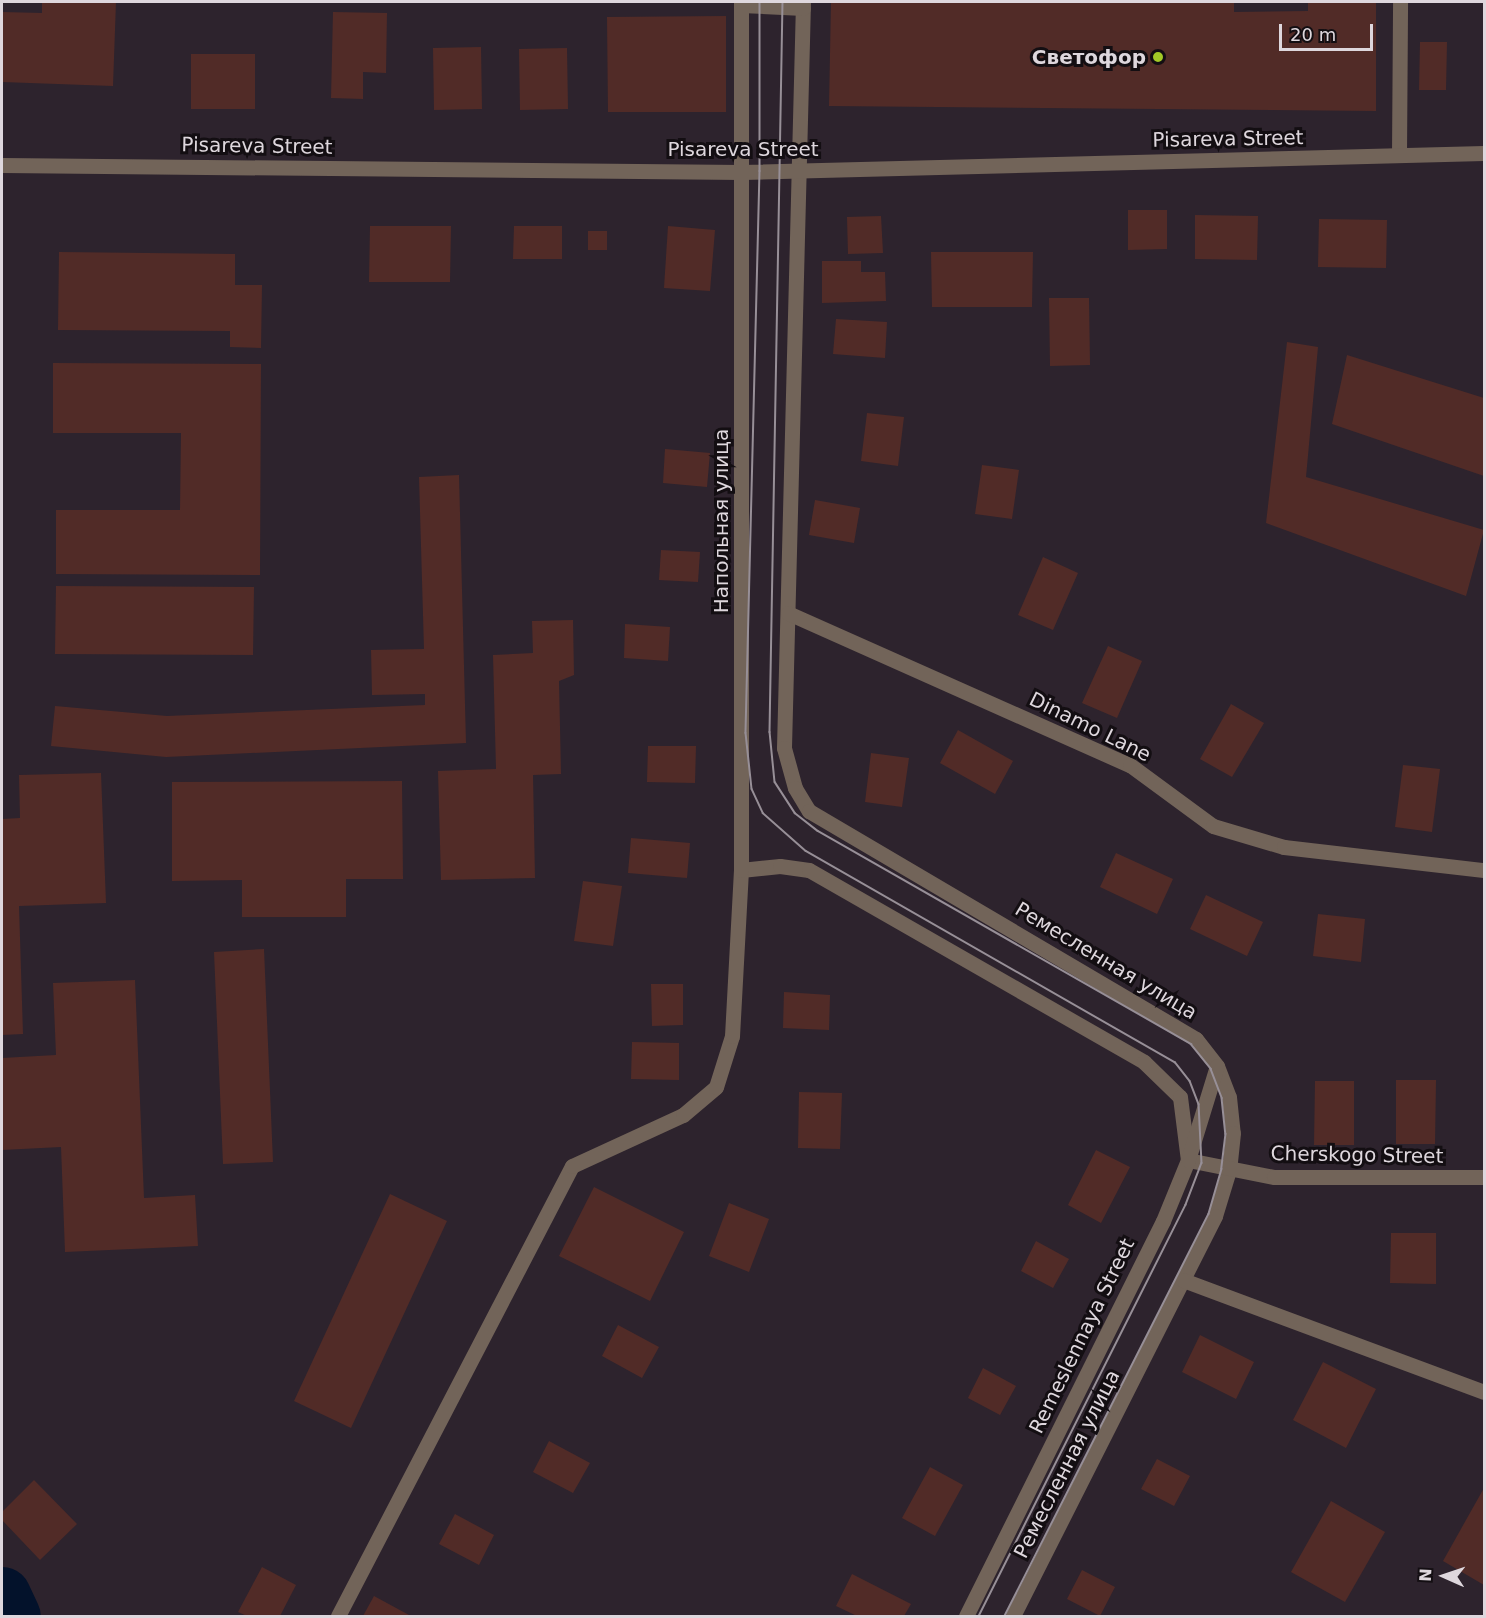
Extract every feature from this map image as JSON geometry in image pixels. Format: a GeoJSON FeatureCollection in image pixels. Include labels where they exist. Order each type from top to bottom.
{"type":"FeatureCollection","features":[{"type":"Feature","properties":{"kind":"street"},"geometry":{"type":"LineString","coordinates":[[1399,155],[1400,2]]}},
{"type":"Feature","properties":{"kind":"street"},"geometry":{"type":"LineString","coordinates":[[741,3],[803,5],[802,170],[788,613]]}},
{"type":"Feature","properties":{"kind":"street","name":"Напольная улица"},"geometry":{"type":"LineString","coordinates":[[338,1617],[572,1166],[683,1115],[716,1087],[732,1036],[741,870],[741,3]]}},
{"type":"Feature","properties":{"kind":"street","name":"Pisareva Street"},"geometry":{"type":"LineString","coordinates":[[2,165],[742,171],[1485,153]]}},
{"type":"Feature","properties":{"kind":"street","name":"Ремесленная улица"},"geometry":{"type":"LineString","coordinates":[[788,613],[784,748],[795,788],[809,811],[1168,1020],[1196,1039],[1217,1066],[1229,1097],[1233,1133],[1229,1170],[1215,1216],[1013,1617]]}},
{"type":"Feature","properties":{"kind":"street","name":"Dinamo Lane"},"geometry":{"type":"LineString","coordinates":[[788,613],[1130,765],[1213,826],[1284,847],[1485,870]]}},
{"type":"Feature","properties":{"kind":"street"},"geometry":{"type":"LineString","coordinates":[[741,870],[780,866],[809,870],[1144,1062],[1180,1097],[1188,1160]]}},
{"type":"Feature","properties":{"kind":"street","name":"Remeslennaya Street"},"geometry":{"type":"LineString","coordinates":[[966,1617],[1162,1221],[1188,1160],[1217,1066]]}},
{"type":"Feature","properties":{"kind":"street","name":"Cherskogo Street"},"geometry":{"type":"LineString","coordinates":[[1188,1160],[1229,1170],[1274,1177],[1485,1177]]}},
{"type":"Feature","properties":{"kind":"street"},"geometry":{"type":"LineString","coordinates":[[1183,1280],[1485,1392]]}},
{"type":"Feature","properties":{"kind":"building"},"geometry":{"type":"Polygon","coordinates":[[[42,2],[116,2],[113,86],[2,82],[2,12],[42,13],[42,2]]]}},
{"type":"Feature","properties":{"kind":"building"},"geometry":{"type":"Polygon","coordinates":[[[831,2],[1234,2],[1234,12],[1308,11],[1308,2],[1376,2],[1376,111],[829,106],[831,2]]]}},
{"type":"Feature","properties":{"kind":"building"},"geometry":{"type":"Polygon","coordinates":[[[333,12],[387,13],[386,73],[363,72],[363,99],[331,98],[333,12]]]}},
{"type":"Feature","properties":{"kind":"building"},"geometry":{"type":"Polygon","coordinates":[[[726,16],[726,112],[608,112],[607,17],[726,16]]]}},
{"type":"Feature","properties":{"kind":"building"},"geometry":{"type":"Polygon","coordinates":[[[1420,42],[1447,42],[1446,90],[1419,90],[1420,42]]]}},
{"type":"Feature","properties":{"kind":"building"},"geometry":{"type":"Polygon","coordinates":[[[481,47],[482,109],[434,110],[433,48],[481,47]]]}},
{"type":"Feature","properties":{"kind":"building"},"geometry":{"type":"Polygon","coordinates":[[[567,48],[568,109],[520,110],[519,49],[567,48]]]}},
{"type":"Feature","properties":{"kind":"building"},"geometry":{"type":"Polygon","coordinates":[[[191,54],[255,54],[255,109],[191,109],[191,54]]]}},
{"type":"Feature","properties":{"kind":"building"},"geometry":{"type":"Polygon","coordinates":[[[1128,210],[1167,210],[1167,249],[1128,250],[1128,210]]]}},
{"type":"Feature","properties":{"kind":"building"},"geometry":{"type":"Polygon","coordinates":[[[1195,215],[1258,216],[1257,260],[1195,259],[1195,215]]]}},
{"type":"Feature","properties":{"kind":"building"},"geometry":{"type":"Polygon","coordinates":[[[881,216],[883,253],[848,254],[847,217],[881,216]]]}},
{"type":"Feature","properties":{"kind":"building"},"geometry":{"type":"Polygon","coordinates":[[[1319,219],[1387,220],[1386,268],[1318,267],[1319,219]]]}},
{"type":"Feature","properties":{"kind":"building"},"geometry":{"type":"Polygon","coordinates":[[[370,226],[451,226],[450,282],[369,282],[370,226]]]}},
{"type":"Feature","properties":{"kind":"building"},"geometry":{"type":"Polygon","coordinates":[[[514,226],[562,226],[562,259],[513,259],[514,226]]]}},
{"type":"Feature","properties":{"kind":"building"},"geometry":{"type":"Polygon","coordinates":[[[668,226],[715,230],[710,291],[664,288],[668,226]]]}},
{"type":"Feature","properties":{"kind":"building"},"geometry":{"type":"Polygon","coordinates":[[[588,231],[607,231],[607,250],[588,250],[588,231]]]}},
{"type":"Feature","properties":{"kind":"building"},"geometry":{"type":"Polygon","coordinates":[[[59,252],[235,254],[235,285],[262,285],[261,348],[230,347],[230,331],[58,330],[59,252]]]}},
{"type":"Feature","properties":{"kind":"building"},"geometry":{"type":"Polygon","coordinates":[[[931,252],[1033,252],[1032,307],[932,307],[931,252]]]}},
{"type":"Feature","properties":{"kind":"building"},"geometry":{"type":"Polygon","coordinates":[[[822,261],[861,261],[861,272],[885,272],[886,301],[822,303],[822,261]]]}},
{"type":"Feature","properties":{"kind":"building"},"geometry":{"type":"Polygon","coordinates":[[[1049,298],[1089,298],[1090,365],[1050,366],[1049,298]]]}},
{"type":"Feature","properties":{"kind":"building"},"geometry":{"type":"Polygon","coordinates":[[[836,319],[887,322],[885,358],[833,354],[836,319]]]}},
{"type":"Feature","properties":{"kind":"building"},"geometry":{"type":"Polygon","coordinates":[[[1287,342],[1318,347],[1306,477],[1484,530],[1466,596],[1266,523],[1287,342]]]}},
{"type":"Feature","properties":{"kind":"building"},"geometry":{"type":"Polygon","coordinates":[[[1347,355],[1484,398],[1484,476],[1332,424],[1347,355]]]}},
{"type":"Feature","properties":{"kind":"building"},"geometry":{"type":"Polygon","coordinates":[[[53,363],[261,364],[260,575],[56,574],[56,510],[180,510],[181,433],[53,433],[53,363]]]}},
{"type":"Feature","properties":{"kind":"building"},"geometry":{"type":"Polygon","coordinates":[[[867,413],[904,417],[898,466],[861,461],[867,413]]]}},
{"type":"Feature","properties":{"kind":"building"},"geometry":{"type":"Polygon","coordinates":[[[665,449],[710,453],[707,487],[663,483],[665,449]]]}},
{"type":"Feature","properties":{"kind":"building"},"geometry":{"type":"Polygon","coordinates":[[[982,465],[1019,470],[1012,519],[975,514],[982,465]]]}},
{"type":"Feature","properties":{"kind":"building"},"geometry":{"type":"Polygon","coordinates":[[[459,475],[466,743],[166,757],[51,746],[55,706],[167,716],[425,705],[425,694],[372,695],[371,650],[424,649],[419,477],[459,475]]]}},
{"type":"Feature","properties":{"kind":"building"},"geometry":{"type":"Polygon","coordinates":[[[815,500],[860,508],[854,543],[809,535],[815,500]]]}},
{"type":"Feature","properties":{"kind":"building"},"geometry":{"type":"Polygon","coordinates":[[[661,550],[700,552],[698,582],[659,580],[661,550]]]}},
{"type":"Feature","properties":{"kind":"building"},"geometry":{"type":"Polygon","coordinates":[[[1043,557],[1078,573],[1053,630],[1018,615],[1043,557]]]}},
{"type":"Feature","properties":{"kind":"building"},"geometry":{"type":"Polygon","coordinates":[[[56,586],[254,587],[253,655],[55,654],[56,586]]]}},
{"type":"Feature","properties":{"kind":"building"},"geometry":{"type":"Polygon","coordinates":[[[573,620],[574,675],[559,681],[561,774],[533,775],[535,878],[441,880],[438,771],[496,769],[493,655],[533,653],[532,621],[573,620]]]}},
{"type":"Feature","properties":{"kind":"building"},"geometry":{"type":"Polygon","coordinates":[[[625,624],[670,627],[668,661],[624,658],[625,624]]]}},
{"type":"Feature","properties":{"kind":"building"},"geometry":{"type":"Polygon","coordinates":[[[1108,646],[1142,661],[1117,718],[1082,703],[1108,646]]]}},
{"type":"Feature","properties":{"kind":"building"},"geometry":{"type":"Polygon","coordinates":[[[1231,704],[1264,723],[1232,777],[1200,759],[1231,704]]]}},
{"type":"Feature","properties":{"kind":"building"},"geometry":{"type":"Polygon","coordinates":[[[958,730],[1013,761],[995,794],[940,763],[958,730]]]}},
{"type":"Feature","properties":{"kind":"building"},"geometry":{"type":"Polygon","coordinates":[[[648,746],[696,746],[695,783],[647,782],[648,746]]]}},
{"type":"Feature","properties":{"kind":"building"},"geometry":{"type":"Polygon","coordinates":[[[871,753],[909,758],[902,807],[865,802],[871,753]]]}},
{"type":"Feature","properties":{"kind":"building"},"geometry":{"type":"Polygon","coordinates":[[[1403,765],[1440,769],[1432,832],[1395,827],[1403,765]]]}},
{"type":"Feature","properties":{"kind":"building"},"geometry":{"type":"Polygon","coordinates":[[[101,773],[106,903],[19,906],[23,1034],[2,1035],[2,819],[20,818],[19,775],[101,773]]]}},
{"type":"Feature","properties":{"kind":"building"},"geometry":{"type":"Polygon","coordinates":[[[402,781],[403,879],[346,879],[346,917],[242,917],[242,880],[172,881],[172,782],[402,781]]]}},
{"type":"Feature","properties":{"kind":"building"},"geometry":{"type":"Polygon","coordinates":[[[631,838],[690,843],[687,878],[628,873],[631,838]]]}},
{"type":"Feature","properties":{"kind":"building"},"geometry":{"type":"Polygon","coordinates":[[[1116,853],[1173,879],[1157,914],[1100,887],[1116,853]]]}},
{"type":"Feature","properties":{"kind":"building"},"geometry":{"type":"Polygon","coordinates":[[[583,881],[622,886],[613,946],[574,941],[583,881]]]}},
{"type":"Feature","properties":{"kind":"building"},"geometry":{"type":"Polygon","coordinates":[[[1206,895],[1263,922],[1247,956],[1190,929],[1206,895]]]}},
{"type":"Feature","properties":{"kind":"building"},"geometry":{"type":"Polygon","coordinates":[[[1318,914],[1365,919],[1361,962],[1313,956],[1318,914]]]}},
{"type":"Feature","properties":{"kind":"building"},"geometry":{"type":"Polygon","coordinates":[[[264,949],[273,1162],[223,1164],[214,952],[264,949]]]}},
{"type":"Feature","properties":{"kind":"building"},"geometry":{"type":"Polygon","coordinates":[[[135,980],[144,1198],[195,1195],[198,1246],[65,1252],[61,1147],[2,1150],[2,1058],[56,1055],[53,983],[135,980]]]}},
{"type":"Feature","properties":{"kind":"building"},"geometry":{"type":"Polygon","coordinates":[[[651,984],[683,984],[683,1025],[652,1026],[651,984]]]}},
{"type":"Feature","properties":{"kind":"building"},"geometry":{"type":"Polygon","coordinates":[[[784,992],[830,995],[829,1030],[783,1028],[784,992]]]}},
{"type":"Feature","properties":{"kind":"building"},"geometry":{"type":"Polygon","coordinates":[[[632,1042],[679,1043],[679,1080],[631,1079],[632,1042]]]}},
{"type":"Feature","properties":{"kind":"building"},"geometry":{"type":"Polygon","coordinates":[[[1396,1080],[1436,1080],[1435,1144],[1396,1144],[1396,1080]]]}},
{"type":"Feature","properties":{"kind":"building"},"geometry":{"type":"Polygon","coordinates":[[[1315,1081],[1354,1081],[1354,1145],[1314,1145],[1315,1081]]]}},
{"type":"Feature","properties":{"kind":"building"},"geometry":{"type":"Polygon","coordinates":[[[799,1092],[842,1093],[840,1149],[798,1148],[799,1092]]]}},
{"type":"Feature","properties":{"kind":"building"},"geometry":{"type":"Polygon","coordinates":[[[1096,1150],[1130,1167],[1101,1223],[1068,1205],[1096,1150]]]}},
{"type":"Feature","properties":{"kind":"building"},"geometry":{"type":"Polygon","coordinates":[[[594,1187],[684,1232],[650,1301],[559,1256],[594,1187]]]}},
{"type":"Feature","properties":{"kind":"building"},"geometry":{"type":"Polygon","coordinates":[[[390,1194],[447,1221],[351,1428],[294,1401],[390,1194]]]}},
{"type":"Feature","properties":{"kind":"building"},"geometry":{"type":"Polygon","coordinates":[[[729,1203],[769,1219],[749,1272],[709,1256],[729,1203]]]}},
{"type":"Feature","properties":{"kind":"building"},"geometry":{"type":"Polygon","coordinates":[[[1391,1233],[1436,1233],[1436,1284],[1390,1283],[1391,1233]]]}},
{"type":"Feature","properties":{"kind":"building"},"geometry":{"type":"Polygon","coordinates":[[[1036,1241],[1069,1259],[1053,1288],[1021,1271],[1036,1241]]]}},
{"type":"Feature","properties":{"kind":"building"},"geometry":{"type":"Polygon","coordinates":[[[618,1325],[659,1347],[642,1378],[602,1356],[618,1325]]]}},
{"type":"Feature","properties":{"kind":"building"},"geometry":{"type":"Polygon","coordinates":[[[1200,1335],[1254,1362],[1236,1399],[1182,1372],[1200,1335]]]}},
{"type":"Feature","properties":{"kind":"building"},"geometry":{"type":"Polygon","coordinates":[[[1323,1362],[1376,1389],[1346,1448],[1293,1420],[1323,1362]]]}},
{"type":"Feature","properties":{"kind":"building"},"geometry":{"type":"Polygon","coordinates":[[[983,1368],[1016,1386],[1000,1415],[968,1398],[983,1368]]]}},
{"type":"Feature","properties":{"kind":"building"},"geometry":{"type":"Polygon","coordinates":[[[549,1441],[590,1463],[573,1493],[533,1472],[549,1441]]]}},
{"type":"Feature","properties":{"kind":"building"},"geometry":{"type":"Polygon","coordinates":[[[1157,1459],[1190,1476],[1174,1506],[1141,1489],[1157,1459]]]}},
{"type":"Feature","properties":{"kind":"building"},"geometry":{"type":"Polygon","coordinates":[[[930,1467],[963,1485],[935,1536],[902,1518],[930,1467]]]}},
{"type":"Feature","properties":{"kind":"building"},"geometry":{"type":"Polygon","coordinates":[[[34,1480],[77,1524],[40,1560],[2,1520],[2,1512],[34,1480]]]}},
{"type":"Feature","properties":{"kind":"building"},"geometry":{"type":"Polygon","coordinates":[[[1484,1488],[1484,1585],[1443,1561],[1484,1488]]]}},
{"type":"Feature","properties":{"kind":"building"},"geometry":{"type":"Polygon","coordinates":[[[1331,1501],[1385,1532],[1345,1602],[1291,1572],[1331,1501]]]}},
{"type":"Feature","properties":{"kind":"building"},"geometry":{"type":"Polygon","coordinates":[[[455,1514],[494,1535],[479,1565],[439,1544],[455,1514]]]}},
{"type":"Feature","properties":{"kind":"building"},"geometry":{"type":"Polygon","coordinates":[[[262,1567],[296,1585],[280,1616],[247,1616],[238,1612],[262,1567]]]}},
{"type":"Feature","properties":{"kind":"building"},"geometry":{"type":"Polygon","coordinates":[[[1082,1570],[1115,1587],[1100,1616],[1067,1599],[1082,1570]]]}},
{"type":"Feature","properties":{"kind":"building"},"geometry":{"type":"Polygon","coordinates":[[[852,1574],[911,1604],[904,1616],[857,1616],[836,1606],[852,1574]]]}},
{"type":"Feature","properties":{"kind":"building"},"geometry":{"type":"Polygon","coordinates":[[[374,1596],[409,1615],[363,1616],[374,1596]]]}},
{"type":"Feature","properties":{"kind":"waterway"},"geometry":{"type":"LineString","coordinates":[[2,1595],[12,1616]]}},
{"type":"Feature","properties":{"kind":"tram line"},"geometry":{"type":"LineString","coordinates":[[760,2],[760,171],[746,733],[752,789],[763,813],[806,851],[1175,1062],[1190,1081],[1199,1104],[1202,1163],[1186,1205],[979,1616]]}},
{"type":"Feature","properties":{"kind":"tram line"},"geometry":{"type":"LineString","coordinates":[[783,2],[770,732],[775,782],[795,813],[818,831],[1191,1044],[1211,1069],[1222,1098],[1226,1134],[1222,1169],[1209,1214],[1005,1616]]}},
{"type":"Feature","properties":{"kind":"place","name":"Светофор"},"geometry":{"type":"Point","coordinates":[1158,57]}}]}
